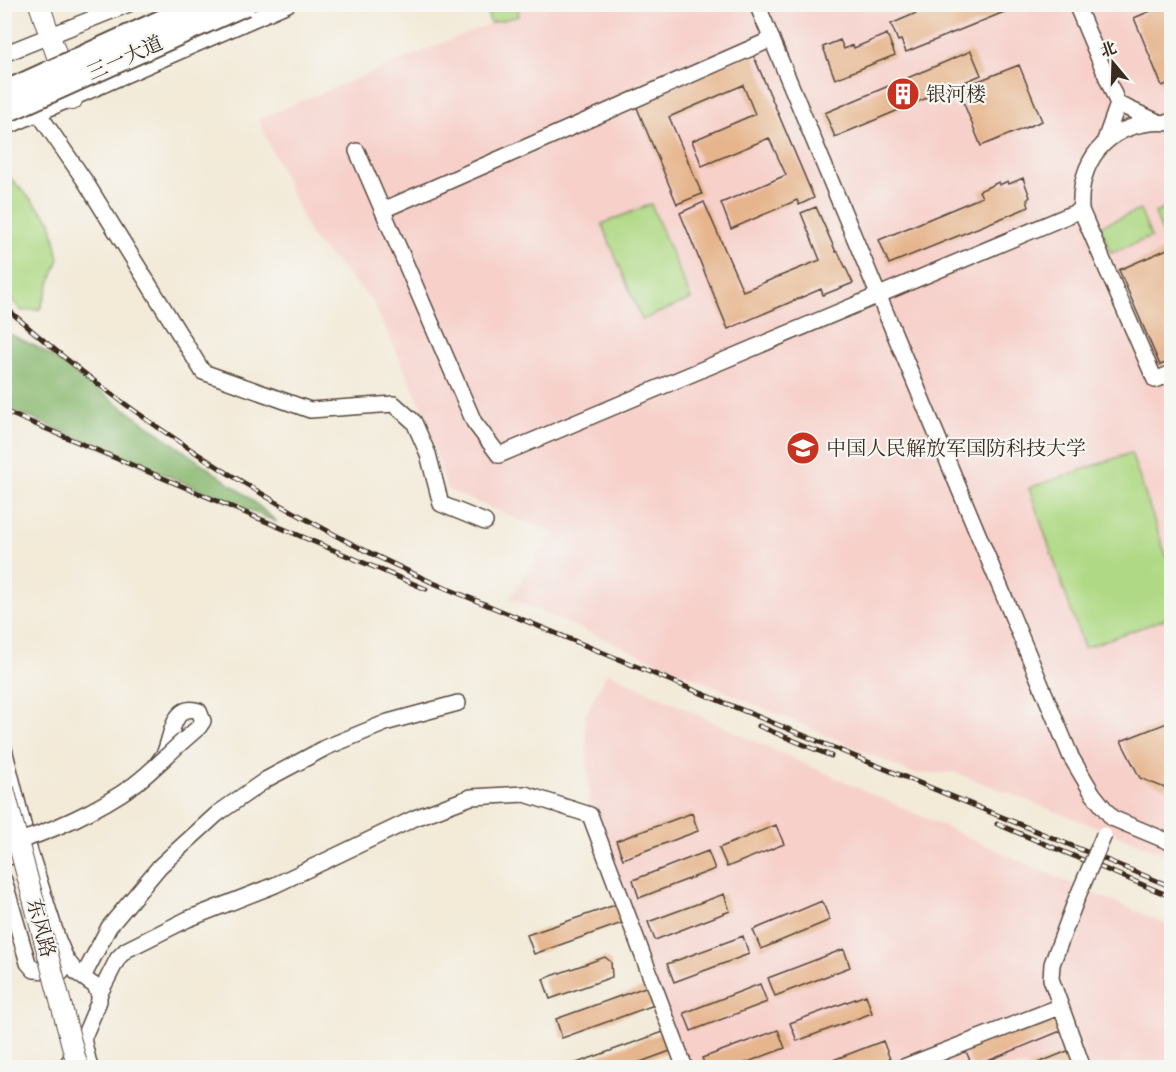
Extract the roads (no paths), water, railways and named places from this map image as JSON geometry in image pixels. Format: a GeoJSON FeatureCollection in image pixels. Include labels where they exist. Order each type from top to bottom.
{"type":"FeatureCollection","features":[{"type":"Feature","properties":{"kind":"highway"},"geometry":{"type":"LineString","coordinates":[[4,76],[168,4]]}},
{"type":"Feature","properties":{"kind":"highway","name":"三一大道"},"geometry":{"type":"LineString","coordinates":[[4,93],[200,4]]}},
{"type":"Feature","properties":{"kind":"highway","name":"三一大道"},"geometry":{"type":"LineString","coordinates":[[4,112],[245,4]]}},
{"type":"Feature","properties":{"kind":"main road"},"geometry":{"type":"LineString","coordinates":[[39,4],[55,34]]}},
{"type":"Feature","properties":{"kind":"main road"},"geometry":{"type":"LineString","coordinates":[[50,4],[55,34],[76,98]]}},
{"type":"Feature","properties":{"kind":"main road","name":"东风路"},"geometry":{"type":"LineString","coordinates":[[4,789],[65,1068]]}},
{"type":"Feature","properties":{"kind":"main road","name":"东风路"},"geometry":{"type":"LineString","coordinates":[[15,844],[78,1068]]}},
{"type":"Feature","properties":{"kind":"street"},"geometry":{"type":"LineString","coordinates":[[4,54],[129,4]]}},
{"type":"Feature","properties":{"kind":"street"},"geometry":{"type":"LineString","coordinates":[[4,128],[288,4]]}},
{"type":"Feature","properties":{"kind":"street"},"geometry":{"type":"LineString","coordinates":[[757,4],[1071,757],[1093,794],[1112,818],[1172,843]]}},
{"type":"Feature","properties":{"kind":"street"},"geometry":{"type":"LineString","coordinates":[[1076,4],[1118,104],[1104,143]]}},
{"type":"Feature","properties":{"kind":"street"},"geometry":{"type":"LineString","coordinates":[[383,210],[772,39]]}},
{"type":"Feature","properties":{"kind":"street"},"geometry":{"type":"LineString","coordinates":[[1118,104],[1165,123]]}},
{"type":"Feature","properties":{"kind":"street"},"geometry":{"type":"LineString","coordinates":[[39,114],[85,181],[203,372],[310,410],[394,404],[414,422],[428,454],[441,504],[485,522]]}},
{"type":"Feature","properties":{"kind":"street"},"geometry":{"type":"LineString","coordinates":[[1165,123],[1130,127],[1104,143],[1095,154],[1085,174],[1080,195],[1081,210],[1155,380],[1172,373]]}},
{"type":"Feature","properties":{"kind":"street"},"geometry":{"type":"LineString","coordinates":[[357,151],[474,422],[499,455],[1081,210]]}},
{"type":"Feature","properties":{"kind":"street"},"geometry":{"type":"LineString","coordinates":[[80,975],[109,927],[160,866],[217,814],[267,779],[327,747],[388,722],[458,703]]}},
{"type":"Feature","properties":{"kind":"street"},"geometry":{"type":"LineString","coordinates":[[15,844],[103,804],[133,785],[155,768],[164,753],[175,720],[183,711],[191,708],[199,711],[203,721],[199,727],[183,741],[133,785]]}},
{"type":"Feature","properties":{"kind":"street"},"geometry":{"type":"LineString","coordinates":[[4,749],[15,844],[66,958],[80,975],[95,986],[99,995],[99,1001],[83,1039],[65,1068]]}},
{"type":"Feature","properties":{"kind":"street"},"geometry":{"type":"LineString","coordinates":[[99,995],[118,958],[126,950],[147,938],[188,919],[275,885],[415,818],[471,797],[525,794],[590,815],[685,1068]]}},
{"type":"Feature","properties":{"kind":"street"},"geometry":{"type":"LineString","coordinates":[[1083,1068],[1059,1007],[1051,979],[1052,964],[1076,900],[1112,818]]}},
{"type":"Feature","properties":{"kind":"street"},"geometry":{"type":"LineString","coordinates":[[4,880],[30,966],[34,970],[80,975]]}},
{"type":"Feature","properties":{"kind":"street"},"geometry":{"type":"LineString","coordinates":[[901,1068],[1059,1007]]}},
{"type":"Feature","properties":{"kind":"street"},"geometry":{"type":"LineString","coordinates":[[83,1039],[90,1068]]}},
{"type":"Feature","properties":{"kind":"railway"},"geometry":{"type":"LineString","coordinates":[[4,306],[82,371],[163,431],[249,486],[360,548],[431,582],[1172,887]]}},
{"type":"Feature","properties":{"kind":"railway"},"geometry":{"type":"LineString","coordinates":[[4,411],[426,589]]}},
{"type":"Feature","properties":{"kind":"railway"},"geometry":{"type":"LineString","coordinates":[[759,726],[831,756]]}},
{"type":"Feature","properties":{"kind":"railway"},"geometry":{"type":"LineString","coordinates":[[997,824],[1172,897]]}},
{"type":"Feature","properties":{"kind":"place","name":"银河楼"},"geometry":{"type":"Point","coordinates":[903,94]}},
{"type":"Feature","properties":{"kind":"place","name":"中国人民解放军国防科技大学"},"geometry":{"type":"Point","coordinates":[803,448]}}]}
